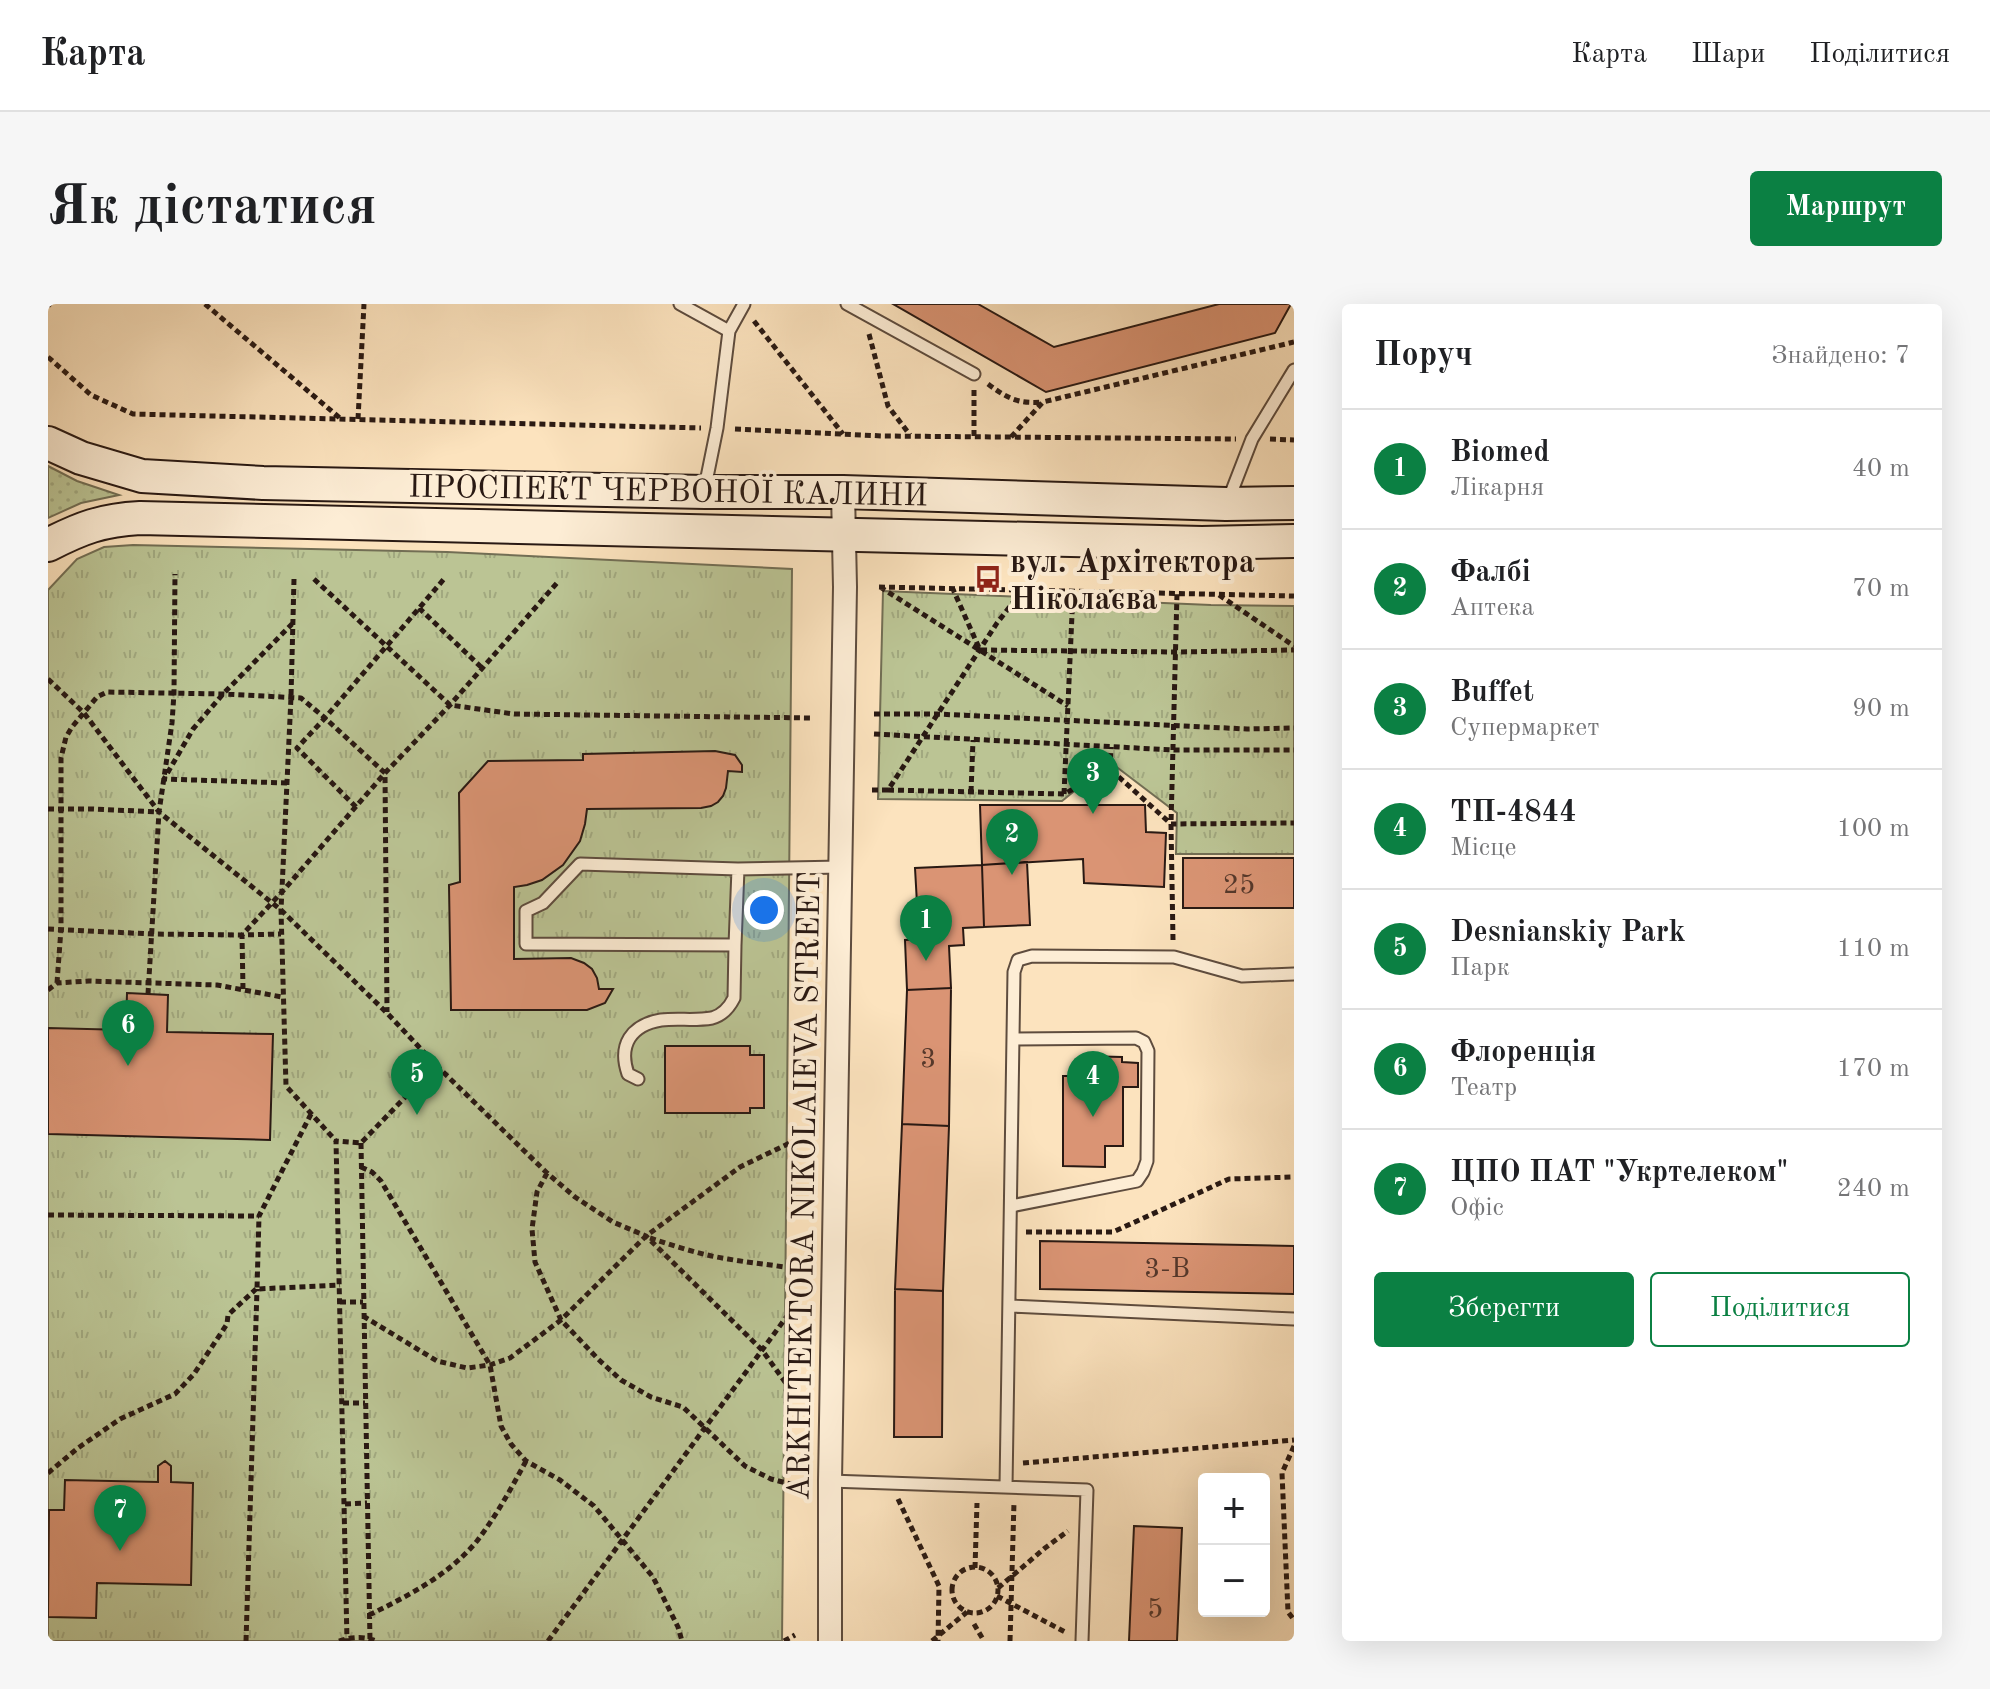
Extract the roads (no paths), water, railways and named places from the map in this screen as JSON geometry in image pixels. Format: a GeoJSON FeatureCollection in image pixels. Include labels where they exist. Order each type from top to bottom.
{"type":"FeatureCollection","features":[{"type":"Feature","properties":{"kind":"main road","name":"ПРОСПЕКТ ЧЕРВОНОЇ КАЛИНИ"},"geometry":{"type":"LineString","coordinates":[[48,443],[81,458],[142,476],[263,483],[1294,503]]}},
{"type":"Feature","properties":{"kind":"main road","name":"ПРОСПЕКТ ЧЕРВОНОЇ КАЛИНИ"},"geometry":{"type":"LineString","coordinates":[[48,545],[75,531],[111,519],[140,518],[844,536],[1202,543],[1294,541]]}},
{"type":"Feature","properties":{"kind":"street","name":"ARKHITEKTORA NIKOLAIEVA STREET"},"geometry":{"type":"LineString","coordinates":[[830,1641],[843,492]]}},
{"type":"Feature","properties":{"kind":"lane"},"geometry":{"type":"LineString","coordinates":[[680,304],[729,331]]}},
{"type":"Feature","properties":{"kind":"lane"},"geometry":{"type":"LineString","coordinates":[[847,304],[974,374]]}},
{"type":"Feature","properties":{"kind":"lane"},"geometry":{"type":"LineString","coordinates":[[705,492],[717,428],[729,331],[744,305]]}},
{"type":"Feature","properties":{"kind":"lane"},"geometry":{"type":"LineString","coordinates":[[1226,504],[1252,439],[1294,370]]}},
{"type":"Feature","properties":{"kind":"lane"},"geometry":{"type":"LineString","coordinates":[[735,945],[526,944],[526,911],[543,903],[580,864],[738,869],[841,867]]}},
{"type":"Feature","properties":{"kind":"lane"},"geometry":{"type":"LineString","coordinates":[[638,1079],[628,1074],[624,1063],[624,1048],[631,1036],[643,1026],[660,1020],[712,1018],[723,1013],[734,998],[738,869]]}},
{"type":"Feature","properties":{"kind":"lane"},"geometry":{"type":"LineString","coordinates":[[1010,1487],[1006,1465],[1014,972],[1018,960],[1032,956],[1174,957],[1242,976],[1294,974]]}},
{"type":"Feature","properties":{"kind":"lane"},"geometry":{"type":"LineString","coordinates":[[1011,1206],[1137,1181],[1147,1161],[1148,1051],[1144,1042],[1136,1038],[1013,1039]]}},
{"type":"Feature","properties":{"kind":"lane"},"geometry":{"type":"LineString","coordinates":[[1010,1306],[1294,1319]]}},
{"type":"Feature","properties":{"kind":"lane"},"geometry":{"type":"LineString","coordinates":[[830,1481],[1087,1490],[1082,1641]]}},
{"type":"Feature","properties":{"kind":"place","name":"вул. Архітектора Ніколаєва"},"geometry":{"type":"Point","coordinates":[988,579]}},
{"type":"Feature","properties":{"kind":"place","name":"Buffet"},"geometry":{"type":"Point","coordinates":[1093,814]}},
{"type":"Feature","properties":{"kind":"place","name":"Фалбі"},"geometry":{"type":"Point","coordinates":[1012,875]}},
{"type":"Feature","properties":{"kind":"place","name":"Biomed"},"geometry":{"type":"Point","coordinates":[926,961]}},
{"type":"Feature","properties":{"kind":"place","name":"Флоренція"},"geometry":{"type":"Point","coordinates":[128,1066]}},
{"type":"Feature","properties":{"kind":"place","name":"Desnianskiy Park"},"geometry":{"type":"Point","coordinates":[417,1115]}},
{"type":"Feature","properties":{"kind":"place","name":"ТП-4844"},"geometry":{"type":"Point","coordinates":[1093,1117]}},
{"type":"Feature","properties":{"kind":"place","name":"ЦПО ПАТ \"Укртелеком\""},"geometry":{"type":"Point","coordinates":[120,1551]}}]}
